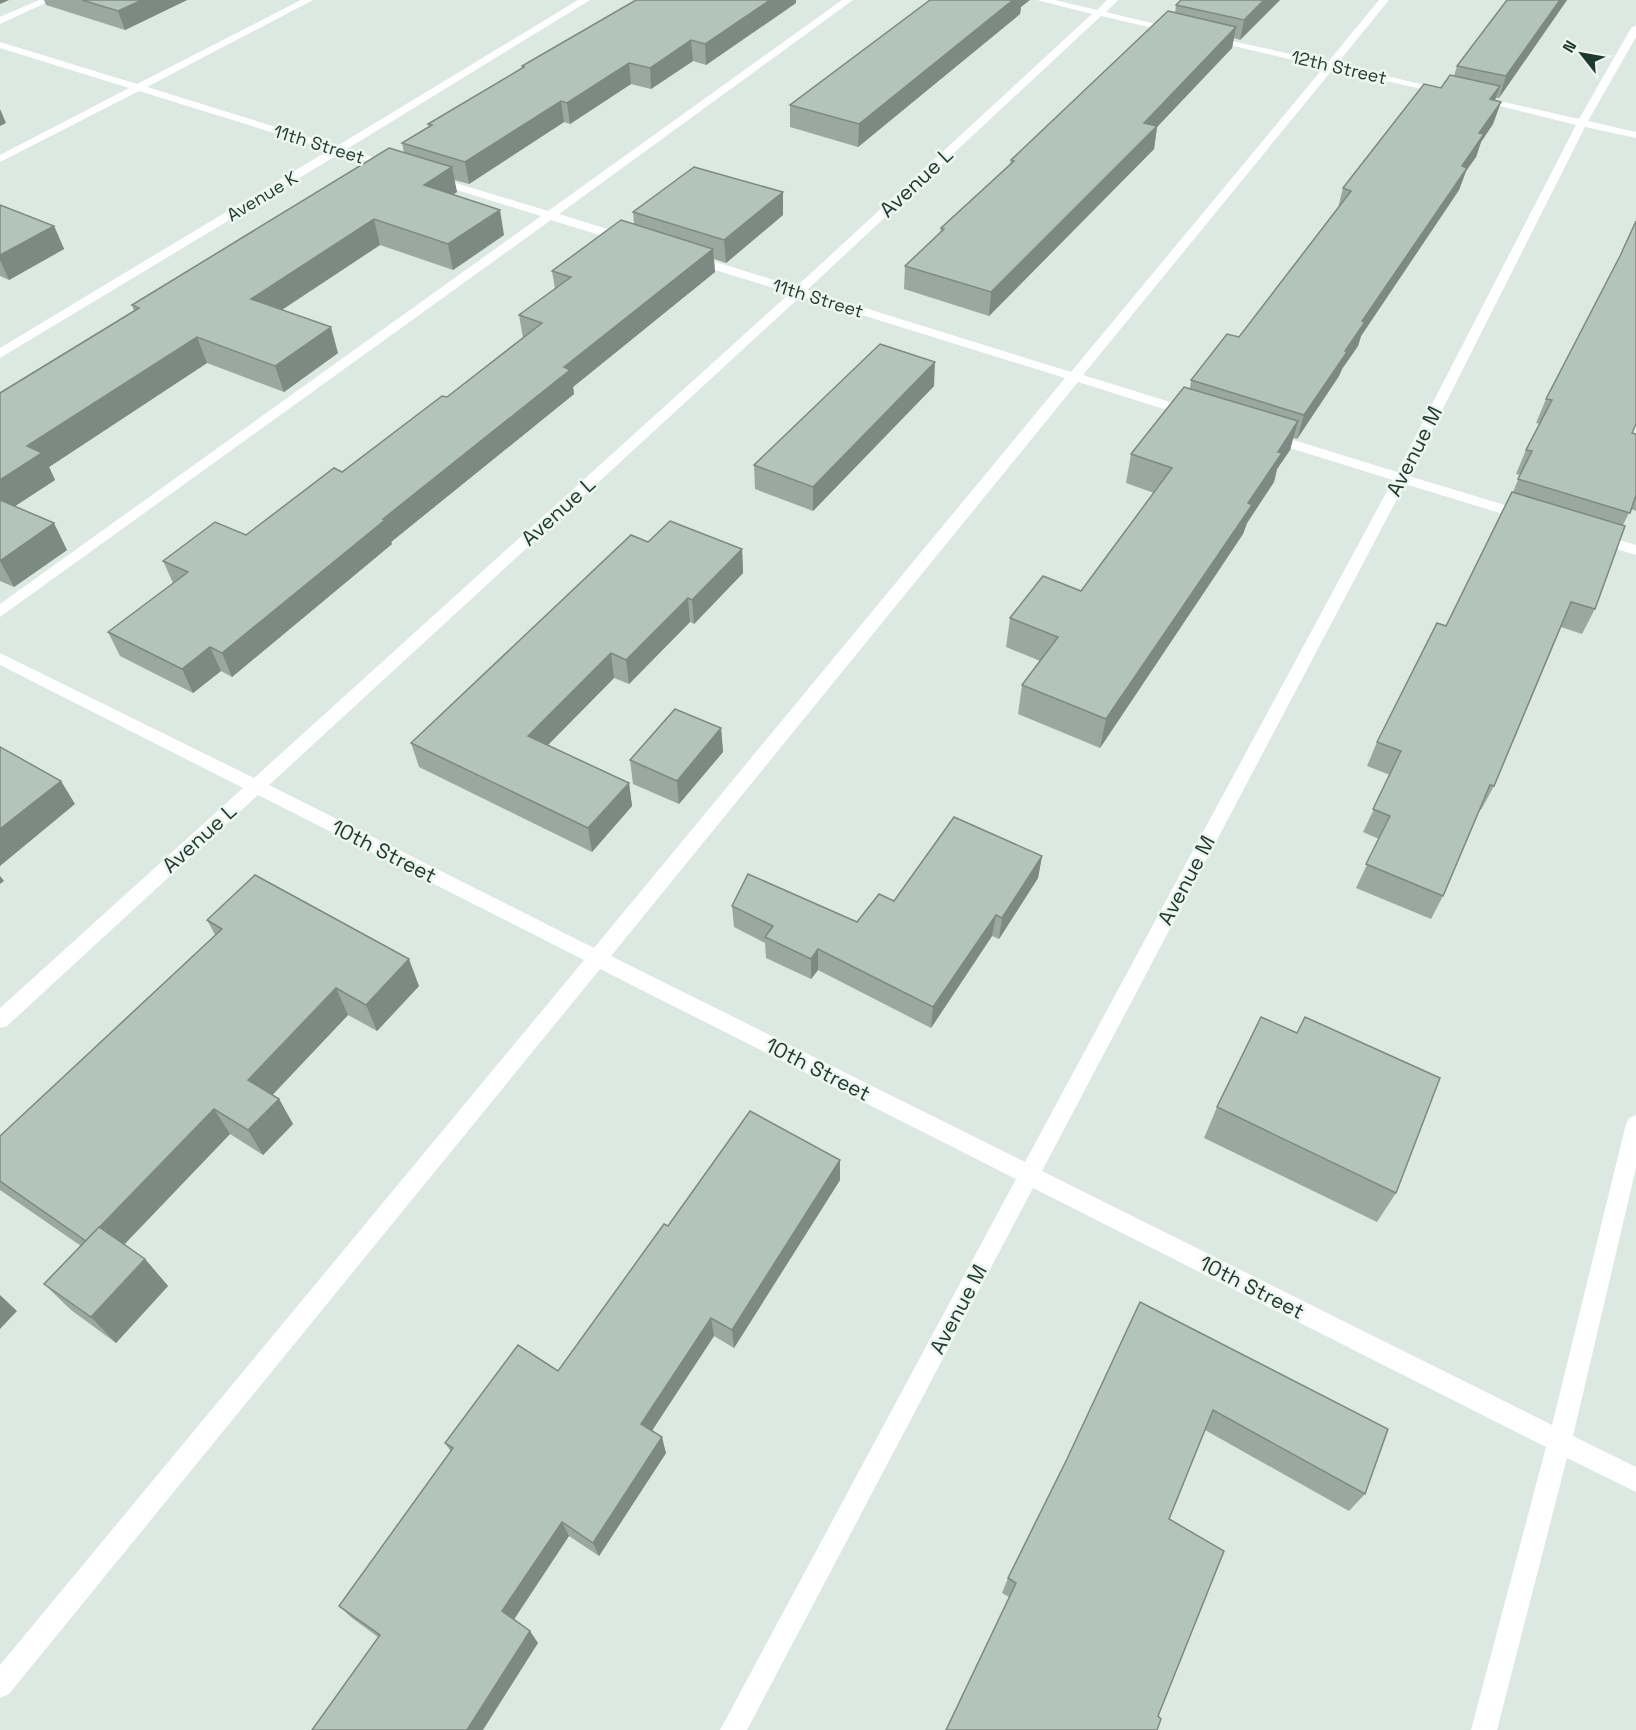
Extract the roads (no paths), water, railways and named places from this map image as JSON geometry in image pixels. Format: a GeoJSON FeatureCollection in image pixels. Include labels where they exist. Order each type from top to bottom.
{"type":"FeatureCollection","features":[{"type":"Feature","properties":{"kind":"street"},"geometry":{"type":"LineString","coordinates":[[0,21],[47,0]]}},
{"type":"Feature","properties":{"kind":"street"},"geometry":{"type":"LineString","coordinates":[[0,159],[308,0]]}},
{"type":"Feature","properties":{"kind":"street","name":"Avenue K"},"geometry":{"type":"LineString","coordinates":[[0,354],[585,0]]}},
{"type":"Feature","properties":{"kind":"street"},"geometry":{"type":"LineString","coordinates":[[0,612],[848,0]]}},
{"type":"Feature","properties":{"kind":"street"},"geometry":{"type":"LineString","coordinates":[[1042,0],[1192,34]]}},
{"type":"Feature","properties":{"kind":"street","name":"Avenue L"},"geometry":{"type":"LineString","coordinates":[[0,1020],[798,292],[1113,0]]}},
{"type":"Feature","properties":{"kind":"street"},"geometry":{"type":"LineString","coordinates":[[0,1685],[1384,0]]}},
{"type":"Feature","properties":{"kind":"street","name":"Avenue M"},"geometry":{"type":"LineString","coordinates":[[733,1730],[1401,478],[1582,123],[1636,28]]}},
{"type":"Feature","properties":{"kind":"street","name":"12th Street"},"geometry":{"type":"LineString","coordinates":[[1203,36],[1456,94]]}},
{"type":"Feature","properties":{"kind":"street","name":"11th Street"},"geometry":{"type":"LineString","coordinates":[[0,45],[640,243]]}},
{"type":"Feature","properties":{"kind":"street"},"geometry":{"type":"LineString","coordinates":[[1468,97],[1636,135]]}},
{"type":"Feature","properties":{"kind":"street","name":"11th Street"},"geometry":{"type":"LineString","coordinates":[[685,257],[1198,415]]}},
{"type":"Feature","properties":{"kind":"street"},"geometry":{"type":"LineString","coordinates":[[1255,433],[1535,519]]}},
{"type":"Feature","properties":{"kind":"street"},"geometry":{"type":"LineString","coordinates":[[1580,533],[1636,550]]}},
{"type":"Feature","properties":{"kind":"street","name":"10th Street"},"geometry":{"type":"LineString","coordinates":[[0,658],[1636,1480]]}},
{"type":"Feature","properties":{"kind":"street"},"geometry":{"type":"LineString","coordinates":[[1484,1730],[1560,1441],[1636,1124]]}}]}
